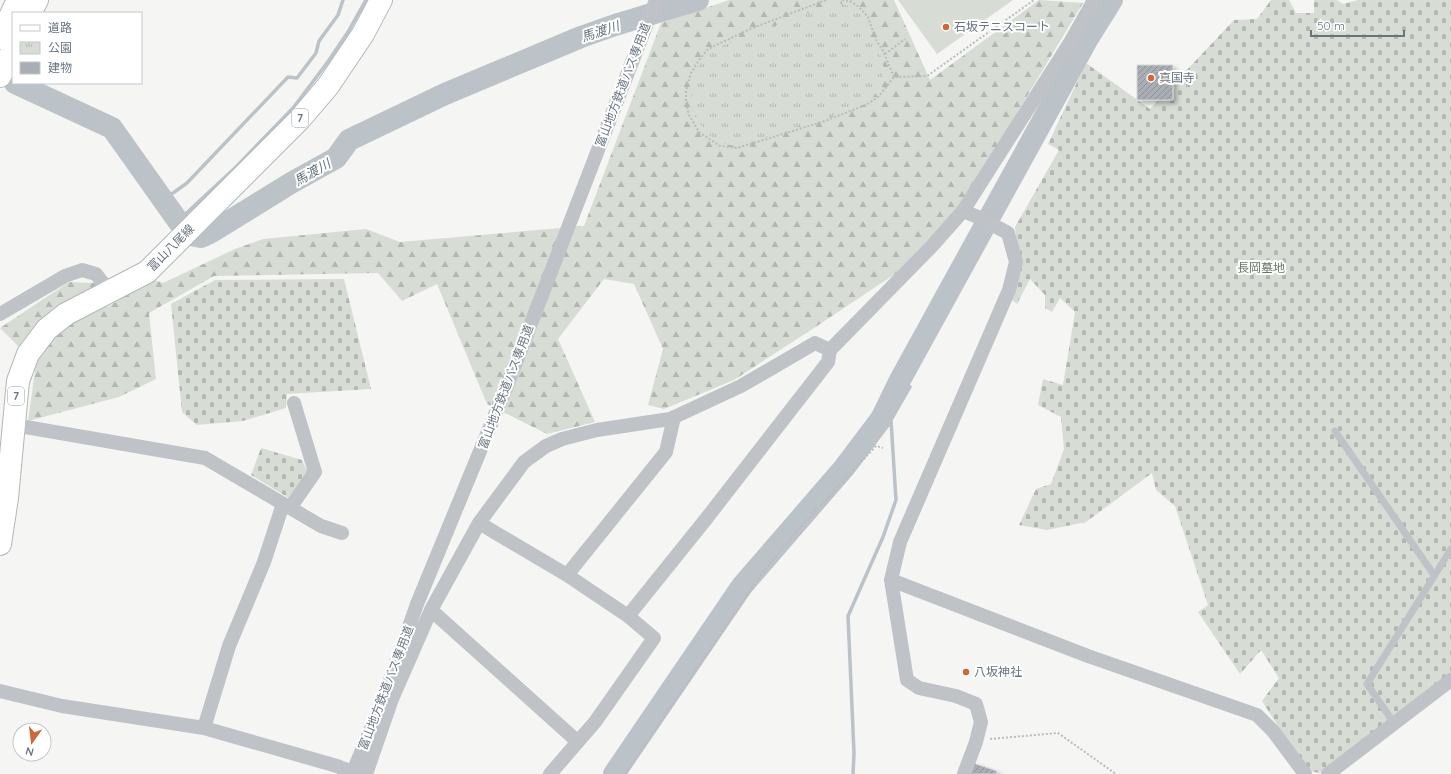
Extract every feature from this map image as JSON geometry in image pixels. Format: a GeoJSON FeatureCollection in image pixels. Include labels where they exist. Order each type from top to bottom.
{"type":"FeatureCollection","features":[{"type":"Feature","properties":{"kind":"main road"},"geometry":{"type":"LineString","coordinates":[[15,12],[18,0]]}},
{"type":"Feature","properties":{"kind":"main road"},"geometry":{"type":"LineString","coordinates":[[30,12],[36,0]]}},
{"type":"Feature","properties":{"kind":"main road","name":"富山八尾線"},"geometry":{"type":"LineString","coordinates":[[0,544],[7,498],[18,381],[28,354],[47,328],[66,314],[147,272],[299,120],[328,86],[363,34],[381,0]]}},
{"type":"Feature","properties":{"kind":"main road"},"geometry":{"type":"LineString","coordinates":[[0,76],[12,28]]}},
{"type":"Feature","properties":{"kind":"street","name":"富山地方鉄道バス専用道"},"geometry":{"type":"LineString","coordinates":[[357,774],[418,604],[506,388],[656,0]]}},
{"type":"Feature","properties":{"kind":"street"},"geometry":{"type":"LineString","coordinates":[[628,616],[706,519],[828,362],[830,350],[931,247],[964,211],[1071,41],[1094,0]]}},
{"type":"Feature","properties":{"kind":"street"},"geometry":{"type":"LineString","coordinates":[[964,211],[1008,233],[1016,262],[1009,290],[900,542],[891,580],[907,680],[919,688],[956,696],[976,704],[981,722],[964,774]]}},
{"type":"Feature","properties":{"kind":"street"},"geometry":{"type":"LineString","coordinates":[[0,314],[65,276],[82,270],[96,274],[110,292]]}},
{"type":"Feature","properties":{"kind":"street"},"geometry":{"type":"LineString","coordinates":[[0,691],[62,706],[204,728],[337,766],[357,774],[431,610],[479,523],[524,462],[546,446],[562,439],[597,430],[674,417],[741,386],[815,343],[830,350]]}},
{"type":"Feature","properties":{"kind":"street"},"geometry":{"type":"LineString","coordinates":[[204,728],[229,646],[287,506],[315,472],[294,403]]}},
{"type":"Feature","properties":{"kind":"street"},"geometry":{"type":"LineString","coordinates":[[566,575],[666,452],[674,417]]}},
{"type":"Feature","properties":{"kind":"street"},"geometry":{"type":"LineString","coordinates":[[14,425],[205,458],[321,526],[342,533]]}},
{"type":"Feature","properties":{"kind":"street"},"geometry":{"type":"LineString","coordinates":[[479,523],[566,575],[628,616],[654,638],[595,722],[550,774]]}},
{"type":"Feature","properties":{"kind":"street"},"geometry":{"type":"LineString","coordinates":[[891,580],[1088,656],[1257,715],[1274,731],[1305,774]]}},
{"type":"Feature","properties":{"kind":"street"},"geometry":{"type":"LineString","coordinates":[[431,610],[578,742]]}},
{"type":"Feature","properties":{"kind":"street"},"geometry":{"type":"LineString","coordinates":[[1328,774],[1451,680]]}},
{"type":"Feature","properties":{"kind":"lane"},"geometry":{"type":"LineString","coordinates":[[1335,432],[1434,574]]}},
{"type":"Feature","properties":{"kind":"lane"},"geometry":{"type":"LineString","coordinates":[[1394,723],[1367,684],[1434,574],[1451,549]]}},
{"type":"Feature","properties":{"kind":"path"},"geometry":{"type":"LineString","coordinates":[[826,0],[750,29],[708,49],[691,73],[686,90],[686,102],[689,115],[699,132],[720,146],[737,148],[822,122],[866,105],[878,97],[894,77],[927,76],[1034,0]]}},
{"type":"Feature","properties":{"kind":"path"},"geometry":{"type":"LineString","coordinates":[[842,0],[850,1],[859,7],[868,17],[876,40],[894,77]]}},
{"type":"Feature","properties":{"kind":"path"},"geometry":{"type":"LineString","coordinates":[[884,54],[904,39]]}},
{"type":"Feature","properties":{"kind":"path"},"geometry":{"type":"LineString","coordinates":[[625,774],[763,572],[796,532],[876,446],[883,448]]}},
{"type":"Feature","properties":{"kind":"path"},"geometry":{"type":"LineString","coordinates":[[976,740],[1058,734],[1116,774]]}},
{"type":"Feature","properties":{"kind":"green space"},"geometry":{"type":"Polygon","coordinates":[[[729,0],[894,0],[930,80],[1039,0],[1083,3],[961,206],[895,274],[734,380],[664,409],[648,405],[663,349],[634,284],[604,279],[558,339],[595,422],[547,434],[487,404],[437,284],[402,301],[378,273],[214,276],[149,313],[156,379],[119,397],[28,421],[36,364],[0,328],[69,282],[95,283],[108,307],[152,279],[163,283],[235,249],[263,239],[366,229],[400,242],[584,226],[661,23],[729,0]]]}},
{"type":"Feature","properties":{"kind":"green space","name":"石坂テニスコート"},"geometry":{"type":"Polygon","coordinates":[[[898,0],[1013,0],[937,54],[898,0]]]}},
{"type":"Feature","properties":{"kind":"green space","name":"長岡墓地"},"geometry":{"type":"Polygon","coordinates":[[[1271,0],[1289,0],[1296,13],[1314,13],[1314,0],[1337,0],[1343,4],[1358,0],[1451,0],[1451,673],[1319,773],[1306,770],[1262,701],[1279,678],[1261,650],[1240,674],[1198,612],[1208,605],[1175,506],[1156,490],[1152,473],[1086,522],[1047,530],[1019,525],[1036,489],[1051,484],[1064,449],[1061,417],[1038,405],[1043,379],[1063,385],[1075,312],[1060,298],[1052,312],[1045,308],[1045,295],[1030,279],[1017,304],[1009,298],[1017,245],[1015,227],[1059,150],[1048,144],[1086,63],[1150,109],[1234,20],[1257,19],[1271,0]]]}},
{"type":"Feature","properties":{"kind":"green space"},"geometry":{"type":"Polygon","coordinates":[[[836,2],[852,7],[862,15],[872,42],[880,53],[884,69],[881,84],[873,97],[866,104],[736,146],[718,141],[705,131],[696,116],[691,88],[692,79],[695,72],[707,56],[719,47],[836,2]]]}},
{"type":"Feature","properties":{"kind":"green space"},"geometry":{"type":"Polygon","coordinates":[[[344,279],[371,389],[287,394],[286,408],[243,421],[197,425],[182,412],[171,304],[215,280],[344,279]]]}},
{"type":"Feature","properties":{"kind":"green space"},"geometry":{"type":"Polygon","coordinates":[[[261,448],[302,460],[308,473],[292,500],[251,475],[261,448]]]}},
{"type":"Feature","properties":{"kind":"building"},"geometry":{"type":"Polygon","coordinates":[[[1137,65],[1173,65],[1173,100],[1137,100],[1137,65]]]}},
{"type":"Feature","properties":{"kind":"building"},"geometry":{"type":"Polygon","coordinates":[[[973,763],[997,771],[996,774],[969,774],[973,763]]]}},
{"type":"Feature","properties":{"kind":"waterway"},"geometry":{"type":"LineString","coordinates":[[162,198],[173,193],[187,183],[288,77],[297,78],[316,53],[319,41],[338,15],[343,0]]}},
{"type":"Feature","properties":{"kind":"waterway"},"geometry":{"type":"LineString","coordinates":[[178,221],[237,166],[293,108],[348,32],[366,0]]}},
{"type":"Feature","properties":{"kind":"waterway","name":"馬渡川"},"geometry":{"type":"LineString","coordinates":[[17,84],[112,128],[178,221],[191,235],[201,237],[336,158],[349,140],[445,94],[581,37],[698,0]]}},
{"type":"Feature","properties":{"kind":"waterway"},"geometry":{"type":"LineString","coordinates":[[614,774],[742,586],[844,468],[881,419],[900,380],[1087,40],[1112,0]]}},
{"type":"Feature","properties":{"kind":"waterway"},"geometry":{"type":"LineString","coordinates":[[853,774],[854,753],[848,616],[883,537],[896,500],[891,420],[910,387],[900,380]]}},
{"type":"Feature","properties":{"kind":"place","name":"石坂テニスコート"},"geometry":{"type":"Point","coordinates":[946,27]}},
{"type":"Feature","properties":{"kind":"place","name":"真国寺"},"geometry":{"type":"Point","coordinates":[1151,78]}},
{"type":"Feature","properties":{"kind":"place","name":"八坂神社"},"geometry":{"type":"Point","coordinates":[966,672]}}]}
